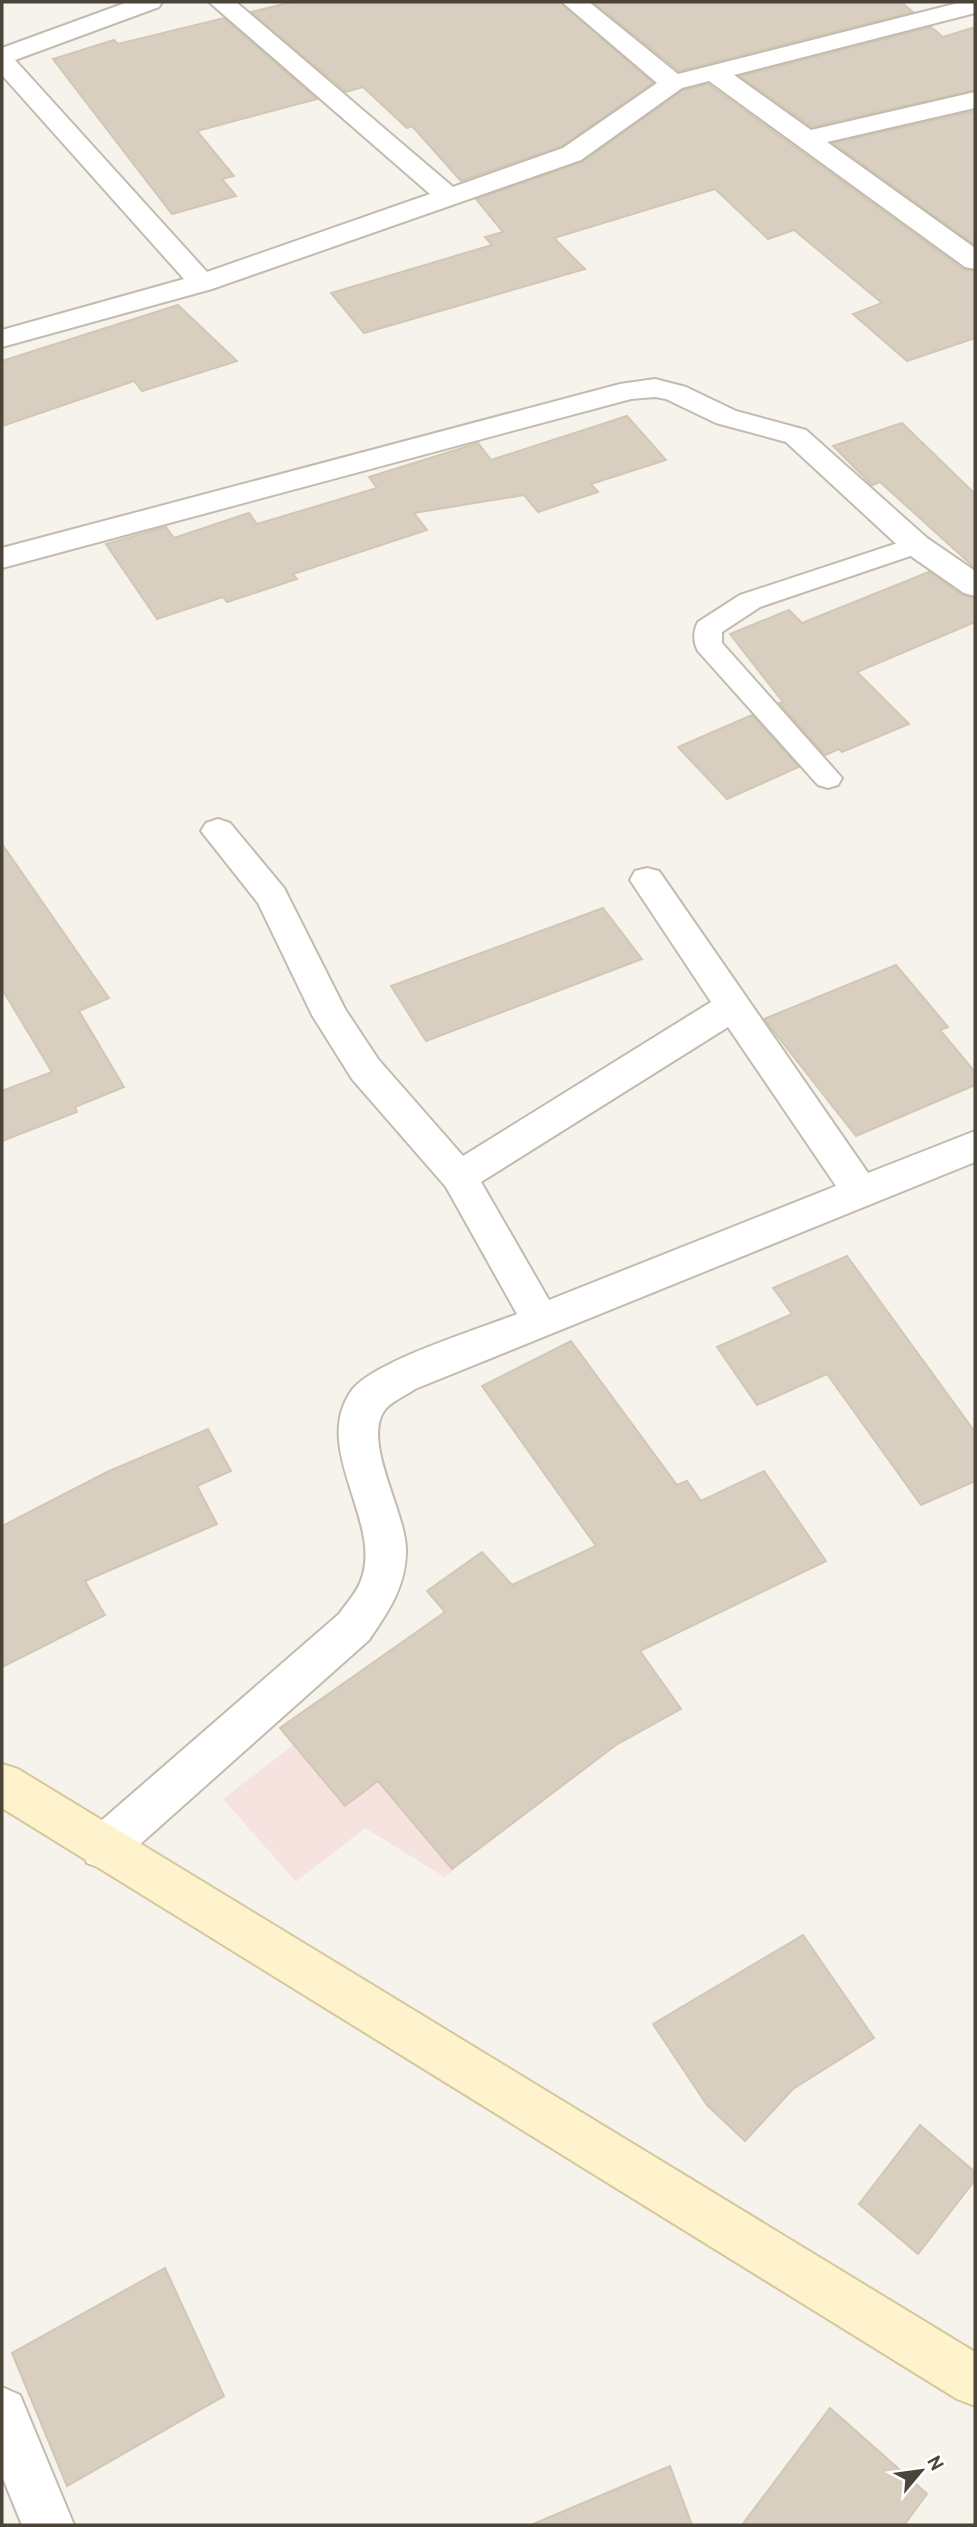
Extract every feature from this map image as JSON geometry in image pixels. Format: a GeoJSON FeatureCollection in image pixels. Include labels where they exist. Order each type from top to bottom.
{"type":"FeatureCollection","features":[{"type":"Feature","properties":{"kind":"street"},"geometry":{"type":"LineString","coordinates":[[150,2],[2,58],[202,283]]}},
{"type":"Feature","properties":{"kind":"street"},"geometry":{"type":"LineString","coordinates":[[221,2],[448,196]]}},
{"type":"Feature","properties":{"kind":"street"},"geometry":{"type":"LineString","coordinates":[[574,2],[673,83]]}},
{"type":"Feature","properties":{"kind":"street"},"geometry":{"type":"LineString","coordinates":[[2,339],[202,283],[572,154],[673,83],[962,6]]}},
{"type":"Feature","properties":{"kind":"street"},"geometry":{"type":"LineString","coordinates":[[714,72],[975,261]]}},
{"type":"Feature","properties":{"kind":"street"},"geometry":{"type":"LineString","coordinates":[[807,139],[973,103]]}},
{"type":"Feature","properties":{"kind":"street"},"geometry":{"type":"LineString","coordinates":[[2,558],[630,390],[656,388],[676,393],[726,417],[796,436],[916,545],[975,586]]}},
{"type":"Feature","properties":{"kind":"street"},"geometry":{"type":"LineString","coordinates":[[218,831],[272,897],[330,1015],[365,1069],[459,1177],[541,1321]]}},
{"type":"Feature","properties":{"kind":"street"},"geometry":{"type":"LineString","coordinates":[[647,880],[860,1192]]}},
{"type":"Feature","properties":{"kind":"street"},"geometry":{"type":"LineString","coordinates":[[459,1177],[733,1006]]}},
{"type":"Feature","properties":{"kind":"street"},"geometry":{"type":"LineString","coordinates":[[103,1847],[354,1627],[380,1587],[386,1550],[357,1436],[367,1401],[401,1377],[975,1146]]}},
{"type":"Feature","properties":{"kind":"street"},"geometry":{"type":"LineString","coordinates":[[2,1784],[975,2381]]}},
{"type":"Feature","properties":{"kind":"street"},"geometry":{"type":"LineString","coordinates":[[2,2413],[48,2525]]}},
{"type":"Feature","properties":{"kind":"lane"},"geometry":{"type":"LineString","coordinates":[[828,778],[708,645],[708,628],[750,601],[916,545]]}},
{"type":"Feature","properties":{"kind":"shaded area"},"geometry":{"type":"Polygon","coordinates":[[[425,1644],[557,1785],[445,1877],[365,1828],[296,1882],[223,1799],[425,1644]]]}},
{"type":"Feature","properties":{"kind":"building"},"geometry":{"type":"Polygon","coordinates":[[[292,2],[560,2],[653,83],[562,146],[461,181],[412,126],[407,128],[363,87],[346,92],[251,12],[292,2]]]}},
{"type":"Feature","properties":{"kind":"building"},"geometry":{"type":"Polygon","coordinates":[[[593,2],[901,2],[913,12],[679,71],[593,2]]]}},
{"type":"Feature","properties":{"kind":"building"},"geometry":{"type":"Polygon","coordinates":[[[224,18],[317,99],[197,131],[234,176],[222,179],[236,196],[172,214],[53,59],[114,40],[118,44],[224,18]]]}},
{"type":"Feature","properties":{"kind":"building"},"geometry":{"type":"Polygon","coordinates":[[[931,27],[943,37],[975,27],[975,90],[812,127],[740,76],[931,27]]]}},
{"type":"Feature","properties":{"kind":"building"},"geometry":{"type":"Polygon","coordinates":[[[708,84],[963,269],[975,271],[975,338],[907,361],[853,314],[882,303],[794,230],[768,239],[715,189],[554,238],[585,269],[364,333],[331,293],[492,245],[485,237],[503,232],[476,199],[582,162],[683,90],[708,84]]]}},
{"type":"Feature","properties":{"kind":"building"},"geometry":{"type":"Polygon","coordinates":[[[975,111],[975,245],[833,143],[975,111]]]}},
{"type":"Feature","properties":{"kind":"building"},"geometry":{"type":"Polygon","coordinates":[[[178,305],[237,361],[142,391],[134,381],[2,426],[2,361],[178,305]]]}},
{"type":"Feature","properties":{"kind":"building"},"geometry":{"type":"Polygon","coordinates":[[[627,416],[666,460],[591,484],[598,492],[538,512],[524,495],[414,513],[427,530],[293,574],[297,579],[227,602],[223,597],[157,619],[106,544],[166,527],[174,538],[249,513],[257,524],[377,488],[369,477],[478,443],[491,460],[627,416]]]}},
{"type":"Feature","properties":{"kind":"building"},"geometry":{"type":"Polygon","coordinates":[[[902,423],[975,494],[975,568],[880,482],[872,485],[833,446],[902,423]]]}},
{"type":"Feature","properties":{"kind":"building"},"geometry":{"type":"Polygon","coordinates":[[[929,572],[962,595],[975,598],[975,622],[857,672],[909,724],[842,752],[839,749],[825,755],[779,703],[783,702],[730,634],[789,610],[802,623],[929,572]]]}},
{"type":"Feature","properties":{"kind":"building"},"geometry":{"type":"Polygon","coordinates":[[[752,715],[799,767],[727,799],[678,747],[752,715]]]}},
{"type":"Feature","properties":{"kind":"building"},"geometry":{"type":"Polygon","coordinates":[[[2,844],[109,998],[79,1011],[124,1087],[75,1107],[77,1112],[2,1141],[2,1091],[52,1072],[2,989],[2,844]]]}},
{"type":"Feature","properties":{"kind":"building"},"geometry":{"type":"Polygon","coordinates":[[[603,908],[642,959],[426,1041],[391,986],[603,908]]]}},
{"type":"Feature","properties":{"kind":"building"},"geometry":{"type":"Polygon","coordinates":[[[896,965],[948,1027],[940,1030],[975,1072],[975,1085],[856,1136],[764,1019],[896,965]]]}},
{"type":"Feature","properties":{"kind":"building"},"geometry":{"type":"Polygon","coordinates":[[[847,1256],[975,1432],[975,1481],[921,1505],[827,1374],[757,1405],[717,1347],[792,1314],[773,1288],[847,1256]]]}},
{"type":"Feature","properties":{"kind":"building"},"geometry":{"type":"Polygon","coordinates":[[[571,1341],[677,1485],[687,1481],[701,1501],[764,1471],[826,1561],[640,1651],[681,1709],[616,1745],[452,1869],[378,1781],[345,1806],[280,1728],[445,1612],[427,1591],[482,1552],[512,1585],[596,1546],[482,1386],[571,1341]]]}},
{"type":"Feature","properties":{"kind":"building"},"geometry":{"type":"Polygon","coordinates":[[[208,1429],[231,1471],[197,1486],[217,1524],[85,1581],[105,1615],[2,1667],[2,1526],[107,1472],[208,1429]]]}},
{"type":"Feature","properties":{"kind":"building"},"geometry":{"type":"Polygon","coordinates":[[[803,1935],[874,2038],[793,2089],[745,2141],[707,2105],[653,2024],[803,1935]]]}},
{"type":"Feature","properties":{"kind":"building"},"geometry":{"type":"Polygon","coordinates":[[[920,2125],[975,2172],[975,2180],[918,2254],[859,2204],[920,2125]]]}},
{"type":"Feature","properties":{"kind":"building"},"geometry":{"type":"Polygon","coordinates":[[[165,2268],[224,2396],[67,2486],[12,2353],[165,2268]]]}},
{"type":"Feature","properties":{"kind":"building"},"geometry":{"type":"Polygon","coordinates":[[[830,2408],[927,2494],[904,2525],[742,2525],[830,2408]]]}},
{"type":"Feature","properties":{"kind":"building"},"geometry":{"type":"Polygon","coordinates":[[[670,2466],[692,2525],[531,2525],[670,2466]]]}}]}
